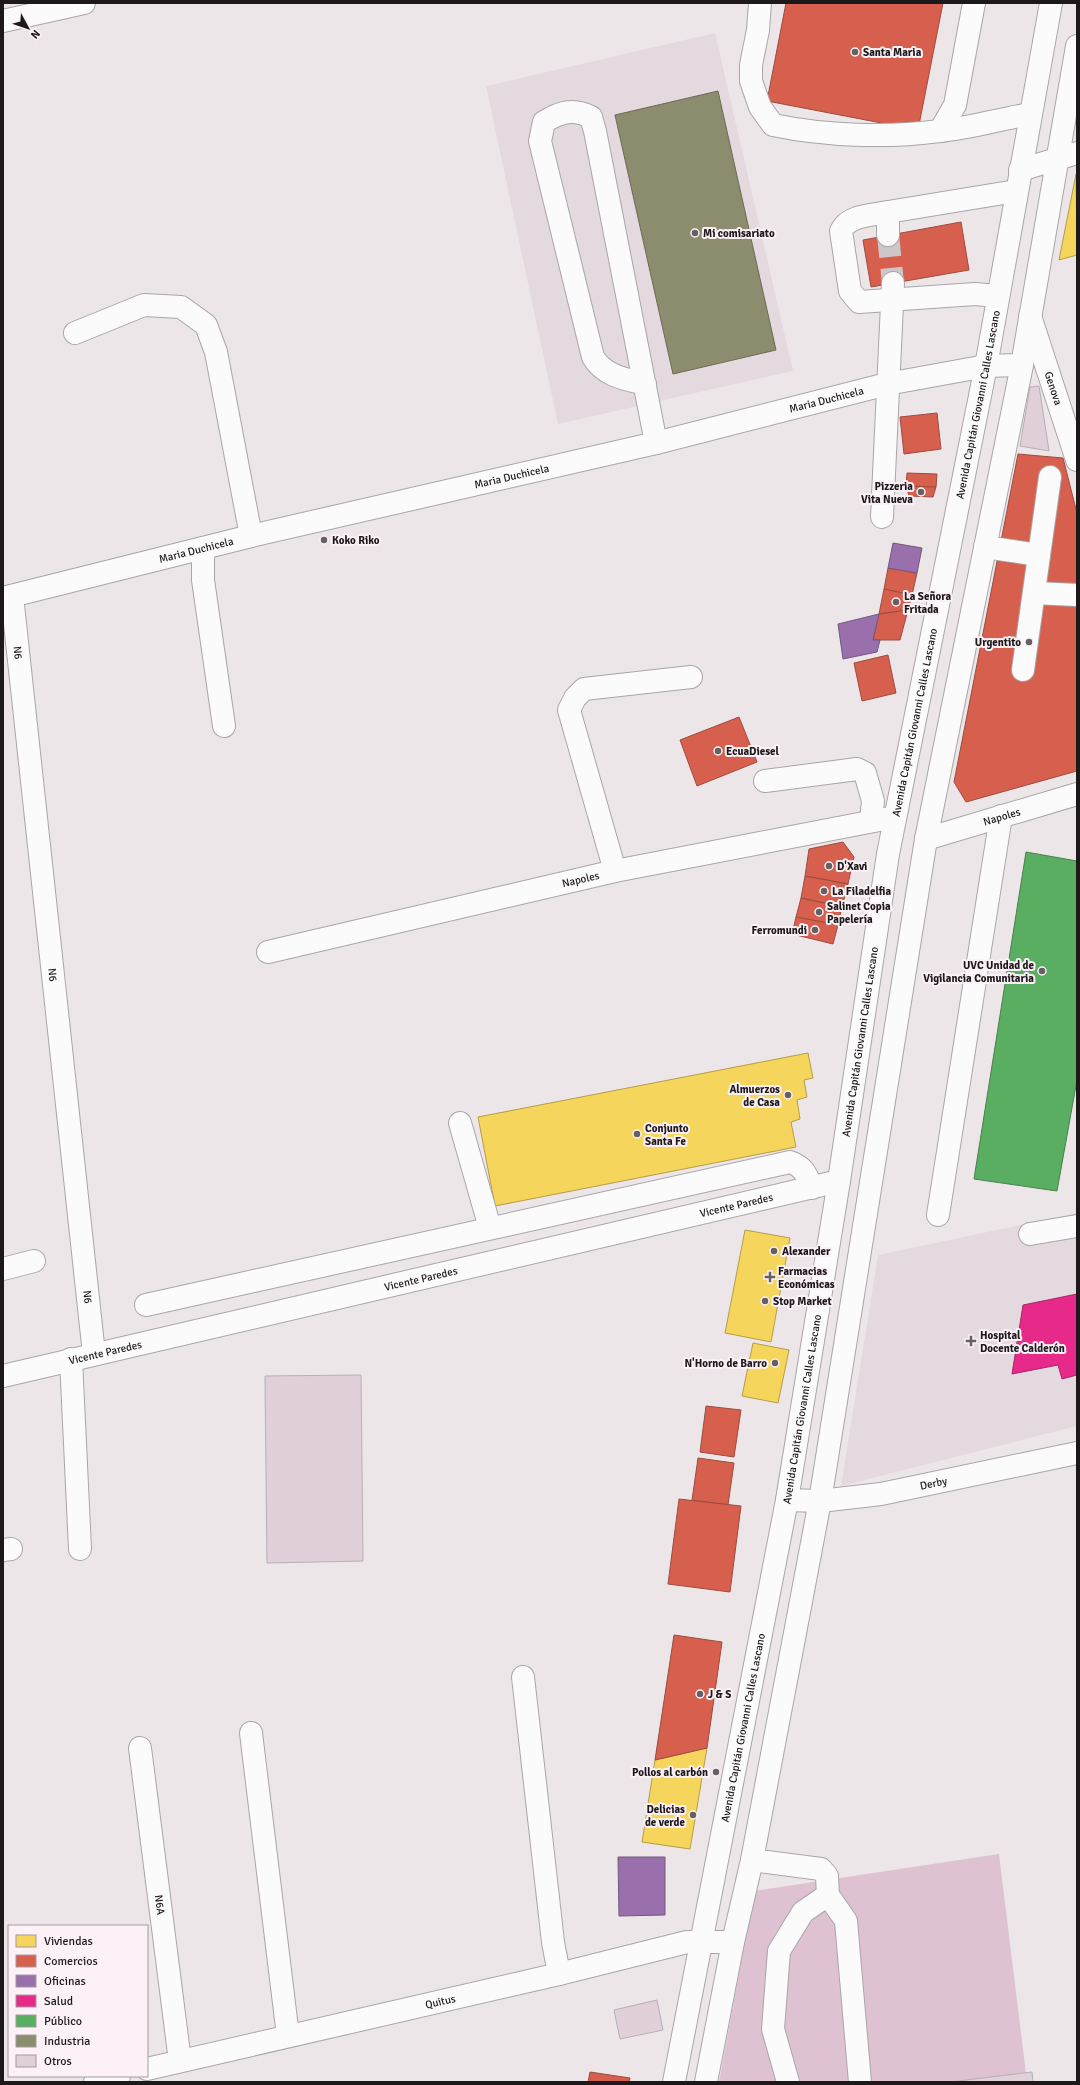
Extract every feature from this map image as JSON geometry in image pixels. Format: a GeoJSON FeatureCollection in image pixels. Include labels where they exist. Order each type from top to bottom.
{"type":"FeatureCollection","features":[{"type":"Feature","properties":{"kind":"street"},"geometry":{"type":"LineString","coordinates":[[3,21],[84,3]]}},
{"type":"Feature","properties":{"kind":"street"},"geometry":{"type":"LineString","coordinates":[[760,3],[758,30],[751,65],[751,81],[760,107],[773,125],[798,130],[836,133],[940,131],[1030,114]]}},
{"type":"Feature","properties":{"kind":"street"},"geometry":{"type":"LineString","coordinates":[[940,131],[955,105],[974,3]]}},
{"type":"Feature","properties":{"kind":"street","name":"Avenida Capitán Giovanni Calles Lascano"},"geometry":{"type":"LineString","coordinates":[[674,2082],[787,1500],[839,1181],[886,862],[986,366],[1016,191],[1051,3]]}},
{"type":"Feature","properties":{"kind":"street"},"geometry":{"type":"LineString","coordinates":[[706,2082],[733,1942],[752,1860],[820,1501],[926,839],[1022,365],[1056,159],[1077,46]]}},
{"type":"Feature","properties":{"kind":"street"},"geometry":{"type":"LineString","coordinates":[[645,384],[610,374],[598,365],[593,356],[540,141],[544,122],[556,114],[570,111],[582,112],[590,117],[596,131],[645,384],[656,443]]}},
{"type":"Feature","properties":{"kind":"street"},"geometry":{"type":"LineString","coordinates":[[1020,170],[1077,153]]}},
{"type":"Feature","properties":{"kind":"street"},"geometry":{"type":"LineString","coordinates":[[998,296],[892,291],[858,302],[850,291],[841,231],[844,224],[852,219],[1016,191]]}},
{"type":"Feature","properties":{"kind":"street"},"geometry":{"type":"LineString","coordinates":[[888,212],[888,235]]}},
{"type":"Feature","properties":{"kind":"street"},"geometry":{"type":"LineString","coordinates":[[882,516],[892,291]]}},
{"type":"Feature","properties":{"kind":"street"},"geometry":{"type":"LineString","coordinates":[[75,334],[144,304],[181,307],[206,325],[216,352],[251,536]]}},
{"type":"Feature","properties":{"kind":"street","name":"Genova"},"geometry":{"type":"LineString","coordinates":[[1030,316],[1077,460]]}},
{"type":"Feature","properties":{"kind":"street","name":"Maria Duchicela"},"geometry":{"type":"LineString","coordinates":[[8,597],[251,536],[656,443],[887,384],[986,366],[1022,365]]}},
{"type":"Feature","properties":{"kind":"street"},"geometry":{"type":"LineString","coordinates":[[1023,670],[1050,477]]}},
{"type":"Feature","properties":{"kind":"street"},"geometry":{"type":"LineString","coordinates":[[985,547],[1039,555]]}},
{"type":"Feature","properties":{"kind":"street"},"geometry":{"type":"LineString","coordinates":[[203,548],[203,580],[224,726]]}},
{"type":"Feature","properties":{"kind":"street"},"geometry":{"type":"LineString","coordinates":[[1034,593],[1077,595]]}},
{"type":"Feature","properties":{"kind":"street","name":"N6"},"geometry":{"type":"LineString","coordinates":[[8,597],[94,1354]]}},
{"type":"Feature","properties":{"kind":"street"},"geometry":{"type":"LineString","coordinates":[[615,871],[569,710],[575,698],[584,689],[691,677]]}},
{"type":"Feature","properties":{"kind":"street"},"geometry":{"type":"LineString","coordinates":[[765,781],[857,769],[862,770],[866,773],[874,801],[871,821]]}},
{"type":"Feature","properties":{"kind":"street","name":"Napoles"},"geometry":{"type":"LineString","coordinates":[[926,839],[1077,794]]}},
{"type":"Feature","properties":{"kind":"street"},"geometry":{"type":"LineString","coordinates":[[938,1215],[1002,816]]}},
{"type":"Feature","properties":{"kind":"street","name":"Napoles"},"geometry":{"type":"LineString","coordinates":[[268,952],[615,871],[895,817]]}},
{"type":"Feature","properties":{"kind":"street"},"geometry":{"type":"LineString","coordinates":[[460,1123],[490,1228]]}},
{"type":"Feature","properties":{"kind":"street"},"geometry":{"type":"LineString","coordinates":[[146,1305],[790,1162],[800,1166],[805,1171],[812,1188]]}},
{"type":"Feature","properties":{"kind":"street","name":"Vicente Paredes"},"geometry":{"type":"LineString","coordinates":[[3,1376],[839,1181]]}},
{"type":"Feature","properties":{"kind":"street"},"geometry":{"type":"LineString","coordinates":[[1030,1234],[1077,1226]]}},
{"type":"Feature","properties":{"kind":"street"},"geometry":{"type":"LineString","coordinates":[[3,1269],[34,1261]]}},
{"type":"Feature","properties":{"kind":"street"},"geometry":{"type":"LineString","coordinates":[[71,1359],[80,1549]]}},
{"type":"Feature","properties":{"kind":"street","name":"Derby"},"geometry":{"type":"LineString","coordinates":[[787,1500],[820,1501],[880,1494],[1077,1453]]}},
{"type":"Feature","properties":{"kind":"street"},"geometry":{"type":"LineString","coordinates":[[523,1677],[553,1942],[559,1974]]}},
{"type":"Feature","properties":{"kind":"street"},"geometry":{"type":"LineString","coordinates":[[251,1733],[288,2036]]}},
{"type":"Feature","properties":{"kind":"street","name":"N6A"},"geometry":{"type":"LineString","coordinates":[[140,1748],[180,2061]]}},
{"type":"Feature","properties":{"kind":"street"},"geometry":{"type":"LineString","coordinates":[[752,1860],[821,1869],[827,1876],[828,1896],[846,1920],[860,2082]]}},
{"type":"Feature","properties":{"kind":"street"},"geometry":{"type":"LineString","coordinates":[[788,2082],[773,2029],[779,1952],[803,1912],[828,1896]]}},
{"type":"Feature","properties":{"kind":"street","name":"Quitus"},"geometry":{"type":"LineString","coordinates":[[148,2069],[559,1974],[687,1942],[733,1942]]}},
{"type":"Feature","properties":{"kind":"street"},"geometry":{"type":"LineString","coordinates":[[95,2082],[115,2077]]}},
{"type":"Feature","properties":{"kind":"shaded area"},"geometry":{"type":"Polygon","coordinates":[[[715,33],[793,371],[558,424],[486,86],[715,33]]]}},
{"type":"Feature","properties":{"kind":"shaded area","name":"Hospital Docente Calderón"},"geometry":{"type":"Polygon","coordinates":[[[1077,1213],[1077,1426],[841,1486],[878,1255],[1077,1213]]]}},
{"type":"Feature","properties":{"kind":"shaded area"},"geometry":{"type":"Polygon","coordinates":[[[999,1854],[1027,2082],[719,2082],[754,1891],[999,1854]]]}},
{"type":"Feature","properties":{"kind":"building: Viviendas"},"geometry":{"type":"Polygon","coordinates":[[[1076,174],[1077,255],[1059,260],[1076,174]]]}},
{"type":"Feature","properties":{"kind":"building: Viviendas","name":"Conjunto Santa Fe"},"geometry":{"type":"Polygon","coordinates":[[[808,1053],[813,1078],[804,1080],[807,1097],[797,1100],[800,1119],[791,1122],[796,1147],[495,1206],[478,1117],[808,1053]]]}},
{"type":"Feature","properties":{"kind":"building: Viviendas"},"geometry":{"type":"Polygon","coordinates":[[[745,1230],[790,1238],[771,1342],[725,1333],[745,1230]]]}},
{"type":"Feature","properties":{"kind":"building: Viviendas"},"geometry":{"type":"Polygon","coordinates":[[[753,1343],[789,1350],[778,1403],[742,1396],[753,1343]]]}},
{"type":"Feature","properties":{"kind":"building: Viviendas"},"geometry":{"type":"Polygon","coordinates":[[[707,1748],[690,1849],[642,1842],[655,1760],[707,1748]]]}},
{"type":"Feature","properties":{"kind":"building: Comercios","name":"Santa Maria"},"geometry":{"type":"Polygon","coordinates":[[[786,3],[943,3],[918,130],[767,101],[786,3]]]}},
{"type":"Feature","properties":{"kind":"building: Comercios"},"geometry":{"type":"Polygon","coordinates":[[[961,222],[969,270],[871,287],[863,240],[961,222]]]}},
{"type":"Feature","properties":{"kind":"building: Comercios"},"geometry":{"type":"Polygon","coordinates":[[[937,413],[941,449],[904,454],[900,417],[937,413]]]}},
{"type":"Feature","properties":{"kind":"building: Comercios","name":"Urgentito"},"geometry":{"type":"Polygon","coordinates":[[[1018,454],[1063,458],[1077,513],[1077,771],[966,802],[954,782],[1018,454]]]}},
{"type":"Feature","properties":{"kind":"building: Comercios"},"geometry":{"type":"Polygon","coordinates":[[[907,473],[937,474],[936,487],[906,486],[907,473]]]}},
{"type":"Feature","properties":{"kind":"building: Comercios","name":"Pizzeria Vita Nueva"},"geometry":{"type":"Polygon","coordinates":[[[906,486],[936,487],[933,497],[909,496],[906,486]]]}},
{"type":"Feature","properties":{"kind":"building: Comercios"},"geometry":{"type":"Polygon","coordinates":[[[888,568],[917,573],[912,595],[884,589],[888,568]]]}},
{"type":"Feature","properties":{"kind":"building: Comercios","name":"La Señora Fritada"},"geometry":{"type":"Polygon","coordinates":[[[884,589],[912,595],[908,610],[879,614],[884,589]]]}},
{"type":"Feature","properties":{"kind":"building: Comercios"},"geometry":{"type":"Polygon","coordinates":[[[908,610],[900,640],[873,640],[879,614],[908,610]]]}},
{"type":"Feature","properties":{"kind":"building: Comercios"},"geometry":{"type":"Polygon","coordinates":[[[888,655],[896,693],[862,701],[854,663],[888,655]]]}},
{"type":"Feature","properties":{"kind":"building: Comercios","name":"EcuaDiesel"},"geometry":{"type":"Polygon","coordinates":[[[739,717],[757,762],[697,786],[680,740],[739,717]]]}},
{"type":"Feature","properties":{"kind":"building: Comercios","name":"D'Xavi"},"geometry":{"type":"Polygon","coordinates":[[[843,842],[854,857],[848,884],[805,876],[809,849],[843,842]]]}},
{"type":"Feature","properties":{"kind":"building: Comercios","name":"La Filadelfia"},"geometry":{"type":"Polygon","coordinates":[[[805,876],[848,884],[842,907],[801,898],[805,876]]]}},
{"type":"Feature","properties":{"kind":"building: Comercios","name":"Salinet Copia Papelería"},"geometry":{"type":"Polygon","coordinates":[[[801,898],[842,907],[838,925],[796,917],[801,898]]]}},
{"type":"Feature","properties":{"kind":"building: Comercios","name":"Ferromundi"},"geometry":{"type":"Polygon","coordinates":[[[796,917],[838,925],[833,944],[792,934],[796,917]]]}},
{"type":"Feature","properties":{"kind":"building: Comercios"},"geometry":{"type":"Polygon","coordinates":[[[706,1406],[741,1410],[734,1457],[700,1452],[706,1406]]]}},
{"type":"Feature","properties":{"kind":"building: Comercios"},"geometry":{"type":"Polygon","coordinates":[[[698,1458],[734,1463],[728,1505],[692,1500],[698,1458]]]}},
{"type":"Feature","properties":{"kind":"building: Comercios"},"geometry":{"type":"Polygon","coordinates":[[[679,1499],[741,1506],[730,1592],[668,1584],[679,1499]]]}},
{"type":"Feature","properties":{"kind":"building: Comercios"},"geometry":{"type":"Polygon","coordinates":[[[674,1635],[722,1642],[707,1748],[655,1760],[674,1635]]]}},
{"type":"Feature","properties":{"kind":"building: Comercios"},"geometry":{"type":"Polygon","coordinates":[[[590,2072],[630,2078],[629,2082],[588,2082],[590,2072]]]}},
{"type":"Feature","properties":{"kind":"building: Oficinas"},"geometry":{"type":"Polygon","coordinates":[[[893,543],[922,548],[917,573],[888,568],[893,543]]]}},
{"type":"Feature","properties":{"kind":"building: Oficinas"},"geometry":{"type":"Polygon","coordinates":[[[879,614],[873,640],[880,640],[877,652],[843,659],[838,624],[879,614]]]}},
{"type":"Feature","properties":{"kind":"building: Oficinas"},"geometry":{"type":"Polygon","coordinates":[[[618,1857],[665,1857],[665,1915],[619,1916],[618,1857]]]}},
{"type":"Feature","properties":{"kind":"building: Salud"},"geometry":{"type":"Polygon","coordinates":[[[1077,1294],[1077,1375],[1062,1379],[1058,1365],[1012,1374],[1023,1305],[1077,1294]]]}},
{"type":"Feature","properties":{"kind":"building: Público","name":"UVC Unidad de Vigilancia Comunitaria"},"geometry":{"type":"Polygon","coordinates":[[[1026,852],[1077,861],[1077,1080],[1057,1191],[974,1179],[1026,852]]]}},
{"type":"Feature","properties":{"kind":"building: Industria","name":"Mi comisariato"},"geometry":{"type":"Polygon","coordinates":[[[718,91],[776,350],[673,374],[615,115],[718,91]]]}},
{"type":"Feature","properties":{"kind":"building: Otros"},"geometry":{"type":"Polygon","coordinates":[[[1039,386],[1049,451],[1020,446],[1030,387],[1039,386]]]}},
{"type":"Feature","properties":{"kind":"building: Otros"},"geometry":{"type":"Polygon","coordinates":[[[361,1375],[363,1561],[267,1563],[265,1376],[361,1375]]]}},
{"type":"Feature","properties":{"kind":"building: Otros"},"geometry":{"type":"Polygon","coordinates":[[[657,2000],[663,2030],[620,2039],[614,2010],[657,2000]]]}},
{"type":"Feature","properties":{"kind":"building: Otros"},"geometry":{"type":"Polygon","coordinates":[[[1032,2072],[1033,2082],[950,2082],[1032,2072]]]}},
{"type":"Feature","properties":{"kind":"tunnel"},"geometry":{"type":"LineString","coordinates":[[888,235],[893,283]]}},
{"type":"Feature","properties":{"kind":"place","name":"Santa Maria"},"geometry":{"type":"Point","coordinates":[855,52]}},
{"type":"Feature","properties":{"kind":"place","name":"Mi comisariato"},"geometry":{"type":"Point","coordinates":[695,233]}},
{"type":"Feature","properties":{"kind":"place","name":"Pizzeria Vita Nueva"},"geometry":{"type":"Point","coordinates":[921,492]}},
{"type":"Feature","properties":{"kind":"place","name":"Koko Riko"},"geometry":{"type":"Point","coordinates":[324,540]}},
{"type":"Feature","properties":{"kind":"place","name":"La Señora Fritada"},"geometry":{"type":"Point","coordinates":[896,602]}},
{"type":"Feature","properties":{"kind":"place","name":"Urgentito"},"geometry":{"type":"Point","coordinates":[1029,642]}},
{"type":"Feature","properties":{"kind":"place","name":"EcuaDiesel"},"geometry":{"type":"Point","coordinates":[718,751]}},
{"type":"Feature","properties":{"kind":"place","name":"D'Xavi"},"geometry":{"type":"Point","coordinates":[829,866]}},
{"type":"Feature","properties":{"kind":"place","name":"La Filadelfia"},"geometry":{"type":"Point","coordinates":[824,891]}},
{"type":"Feature","properties":{"kind":"place","name":"Salinet Copia Papelería"},"geometry":{"type":"Point","coordinates":[819,912]}},
{"type":"Feature","properties":{"kind":"place","name":"Ferromundi"},"geometry":{"type":"Point","coordinates":[815,930]}},
{"type":"Feature","properties":{"kind":"place","name":"UVC Unidad de Vigilancia Comunitaria"},"geometry":{"type":"Point","coordinates":[1042,971]}},
{"type":"Feature","properties":{"kind":"place","name":"Almuerzos de Casa"},"geometry":{"type":"Point","coordinates":[788,1095]}},
{"type":"Feature","properties":{"kind":"place","name":"Conjunto Santa Fe"},"geometry":{"type":"Point","coordinates":[637,1134]}},
{"type":"Feature","properties":{"kind":"place","name":"Alexander"},"geometry":{"type":"Point","coordinates":[774,1251]}},
{"type":"Feature","properties":{"kind":"place","name":"Farmacias Económicas"},"geometry":{"type":"Point","coordinates":[770,1277]}},
{"type":"Feature","properties":{"kind":"place","name":"Stop Market"},"geometry":{"type":"Point","coordinates":[765,1301]}},
{"type":"Feature","properties":{"kind":"place","name":"Hospital Docente Calderón"},"geometry":{"type":"Point","coordinates":[971,1341]}},
{"type":"Feature","properties":{"kind":"place","name":"N'Horno de Barro"},"geometry":{"type":"Point","coordinates":[775,1363]}},
{"type":"Feature","properties":{"kind":"place","name":"J & S"},"geometry":{"type":"Point","coordinates":[700,1694]}},
{"type":"Feature","properties":{"kind":"place","name":"Pollos al carbón"},"geometry":{"type":"Point","coordinates":[716,1772]}},
{"type":"Feature","properties":{"kind":"place","name":"Delicias de verde"},"geometry":{"type":"Point","coordinates":[693,1815]}}]}
